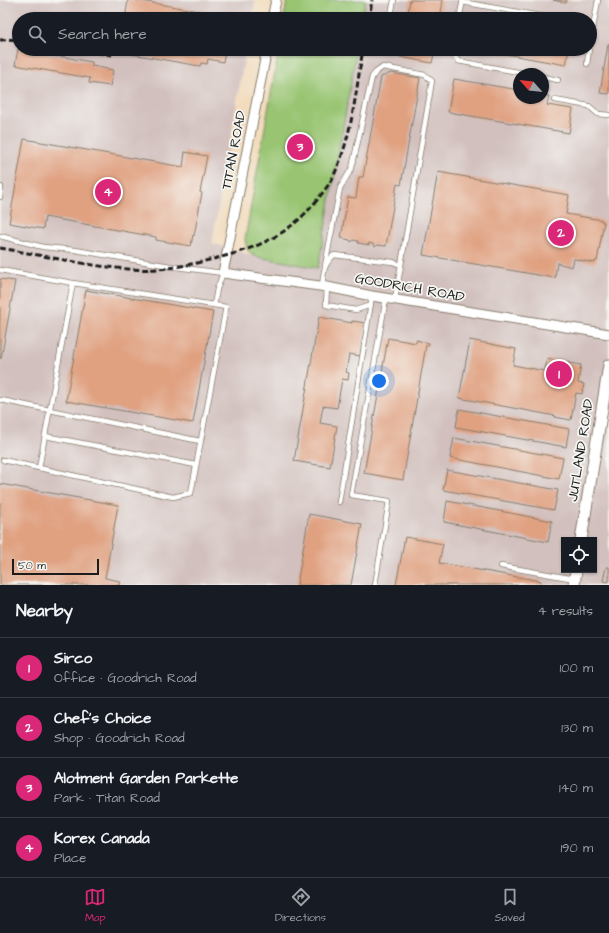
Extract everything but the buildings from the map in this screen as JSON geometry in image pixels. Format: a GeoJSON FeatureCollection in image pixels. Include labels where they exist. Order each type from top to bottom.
{"type":"FeatureCollection","features":[{"type":"Feature","properties":{"kind":"street"},"geometry":{"type":"LineString","coordinates":[[273,12],[276,0]]}},
{"type":"Feature","properties":{"kind":"street","name":"TITAN ROAD"},"geometry":{"type":"LineString","coordinates":[[223,273],[266,56]]}},
{"type":"Feature","properties":{"kind":"street","name":"GOODRICH ROAD"},"geometry":{"type":"LineString","coordinates":[[223,273],[325,286],[372,300],[391,298],[609,334]]}},
{"type":"Feature","properties":{"kind":"street","name":"JUTLAND ROAD"},"geometry":{"type":"LineString","coordinates":[[581,537],[609,365]]}},
{"type":"Feature","properties":{"kind":"lane"},"geometry":{"type":"LineString","coordinates":[[391,12],[394,0]]}},
{"type":"Feature","properties":{"kind":"lane"},"geometry":{"type":"LineString","coordinates":[[595,12],[598,0]]}},
{"type":"Feature","properties":{"kind":"lane"},"geometry":{"type":"LineString","coordinates":[[461,12],[463,1],[520,12]]}},
{"type":"Feature","properties":{"kind":"lane"},"geometry":{"type":"LineString","coordinates":[[455,56],[458,60],[513,71]]}},
{"type":"Feature","properties":{"kind":"lane"},"geometry":{"type":"LineString","coordinates":[[587,64],[588,56]]}},
{"type":"Feature","properties":{"kind":"lane"},"geometry":{"type":"LineString","coordinates":[[372,300],[356,310],[326,305],[325,266],[340,188],[352,168],[372,77],[383,67],[425,75],[432,81],[401,265],[391,298],[350,495],[389,501],[375,585]]}},
{"type":"Feature","properties":{"kind":"lane"},"geometry":{"type":"LineString","coordinates":[[549,78],[558,80]]}},
{"type":"Feature","properties":{"kind":"lane"},"geometry":{"type":"LineString","coordinates":[[555,100],[589,106],[598,114],[609,115]]}},
{"type":"Feature","properties":{"kind":"lane"},"geometry":{"type":"LineString","coordinates":[[0,197],[1,187]]}},
{"type":"Feature","properties":{"kind":"lane"},"geometry":{"type":"LineString","coordinates":[[0,236],[43,247],[75,250],[176,267],[223,273],[217,288],[214,305]]}},
{"type":"Feature","properties":{"kind":"lane"},"geometry":{"type":"LineString","coordinates":[[325,266],[327,261],[334,255],[393,262],[401,265]]}},
{"type":"Feature","properties":{"kind":"lane"},"geometry":{"type":"LineString","coordinates":[[0,270],[226,307],[191,493],[173,497],[3,460]]}},
{"type":"Feature","properties":{"kind":"lane"},"geometry":{"type":"LineString","coordinates":[[39,468],[73,283]]}},
{"type":"Feature","properties":{"kind":"lane"},"geometry":{"type":"LineString","coordinates":[[339,502],[372,300]]}},
{"type":"Feature","properties":{"kind":"lane"},"geometry":{"type":"LineString","coordinates":[[1,400],[200,441]]}},
{"type":"Feature","properties":{"kind":"lane"},"geometry":{"type":"LineString","coordinates":[[45,436],[196,465]]}},
{"type":"Feature","properties":{"kind":"lane"},"geometry":{"type":"LineString","coordinates":[[501,566],[575,578]]}},
{"type":"Feature","properties":{"kind":"shaded area"},"geometry":{"type":"Polygon","coordinates":[[[0,0],[255,0],[253,12],[12,12],[12,56],[245,56],[212,243],[254,256],[318,268],[356,56],[597,56],[597,12],[363,12],[366,0],[609,0],[609,585],[0,585],[0,0]]]}},
{"type":"Feature","properties":{"kind":"green space"},"geometry":{"type":"Polygon","coordinates":[[[287,0],[366,0],[363,12],[285,12],[287,0]]]}},
{"type":"Feature","properties":{"kind":"green space"},"geometry":{"type":"Polygon","coordinates":[[[278,56],[356,56],[318,268],[252,255],[248,251],[245,239],[278,56]]]}},
{"type":"Feature","properties":{"kind":"railway"},"geometry":{"type":"LineString","coordinates":[[370,12],[372,0]]}},
{"type":"Feature","properties":{"kind":"railway"},"geometry":{"type":"LineString","coordinates":[[0,40],[12,39]]}},
{"type":"Feature","properties":{"kind":"railway"},"geometry":{"type":"LineString","coordinates":[[0,248],[96,265],[128,269],[148,269],[168,268],[225,256],[240,252],[269,240],[282,233],[306,213],[332,178],[340,160],[349,129],[362,56]]}},
{"type":"Feature","properties":{"kind":"place","name":"Alotment Garden Parkette"},"geometry":{"type":"Point","coordinates":[300,147]}},
{"type":"Feature","properties":{"kind":"place","name":"Korex Canada"},"geometry":{"type":"Point","coordinates":[108,192]}},
{"type":"Feature","properties":{"kind":"place","name":"Chef's Choice"},"geometry":{"type":"Point","coordinates":[561,233]}},
{"type":"Feature","properties":{"kind":"place","name":"Sirco"},"geometry":{"type":"Point","coordinates":[559,374]}}]}
